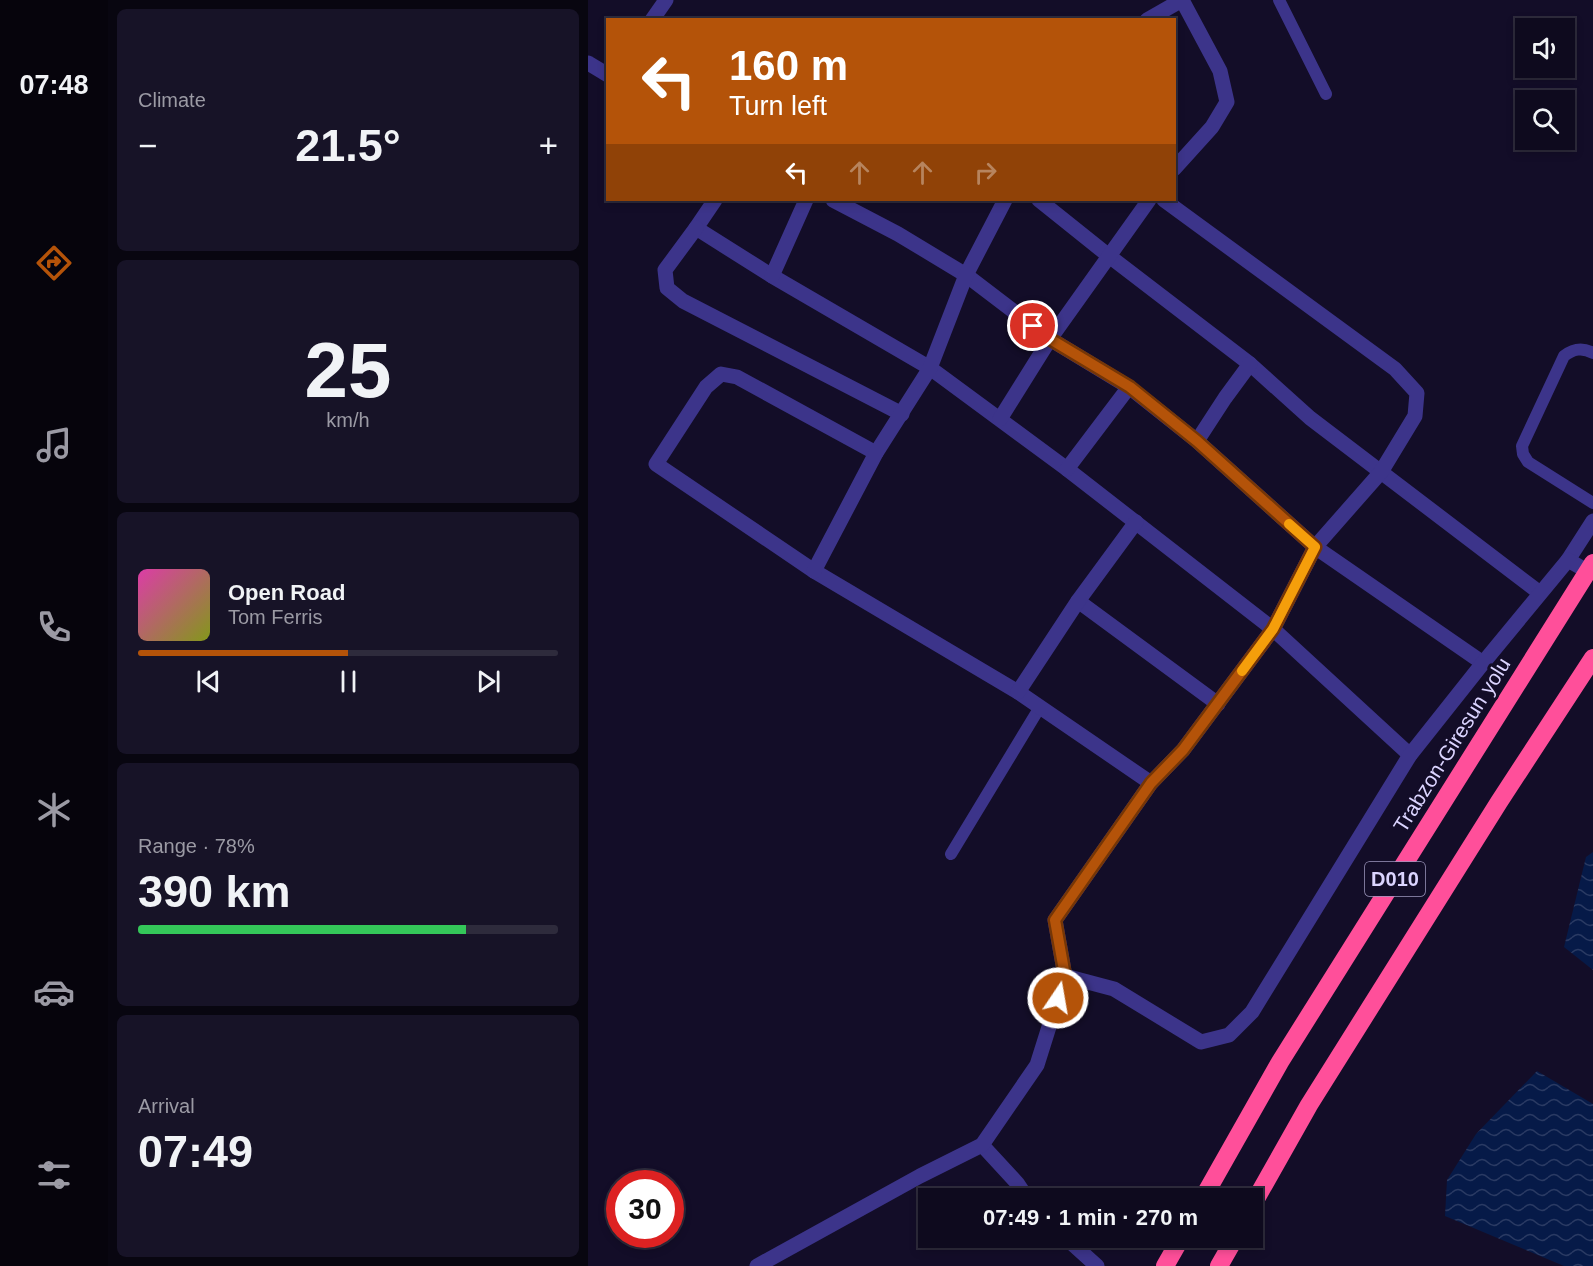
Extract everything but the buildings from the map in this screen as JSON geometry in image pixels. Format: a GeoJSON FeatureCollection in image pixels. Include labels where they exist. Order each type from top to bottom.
{"type":"FeatureCollection","features":[{"type":"Feature","properties":{"kind":"highway","name":"Trabzon-Giresun yolu"},"geometry":{"type":"LineString","coordinates":[[1209,1188],[1280,1062],[1590,567]]}},
{"type":"Feature","properties":{"kind":"highway","name":"D010"},"geometry":{"type":"LineString","coordinates":[[1262,1188],[1315,1095],[1499,802],[1593,658]]}},
{"type":"Feature","properties":{"kind":"highway"},"geometry":{"type":"LineString","coordinates":[[1165,1266],[1175,1248]]}},
{"type":"Feature","properties":{"kind":"highway"},"geometry":{"type":"LineString","coordinates":[[1219,1266],[1229,1248]]}},
{"type":"Feature","properties":{"kind":"street"},"geometry":{"type":"LineString","coordinates":[[653,18],[666,0]]}},
{"type":"Feature","properties":{"kind":"street"},"geometry":{"type":"LineString","coordinates":[[1150,18],[1182,0],[1220,72],[1227,102],[1212,127],[1176,167]]}},
{"type":"Feature","properties":{"kind":"street"},"geometry":{"type":"LineString","coordinates":[[588,63],[606,74]]}},
{"type":"Feature","properties":{"kind":"street"},"geometry":{"type":"LineString","coordinates":[[714,201],[664,270],[667,288],[683,301],[902,414]]}},
{"type":"Feature","properties":{"kind":"street"},"geometry":{"type":"LineString","coordinates":[[772,276],[806,201]]}},
{"type":"Feature","properties":{"kind":"street"},"geometry":{"type":"LineString","coordinates":[[835,201],[898,234],[966,275],[1050,339],[1130,387],[1197,441],[1315,547],[1483,663]]}},
{"type":"Feature","properties":{"kind":"street"},"geometry":{"type":"LineString","coordinates":[[814,571],[876,453],[930,368],[966,275],[1003,201]]}},
{"type":"Feature","properties":{"kind":"street"},"geometry":{"type":"LineString","coordinates":[[1040,201],[1250,364],[1310,418],[1540,593]]}},
{"type":"Feature","properties":{"kind":"street"},"geometry":{"type":"LineString","coordinates":[[1000,420],[1050,339],[1148,201]]}},
{"type":"Feature","properties":{"kind":"street"},"geometry":{"type":"LineString","coordinates":[[757,1266],[920,1176],[982,1145],[1036,1065],[1065,976],[1055,920],[1151,783],[1183,750],[1273,629],[1315,547],[1381,472],[1415,416],[1417,393],[1395,369],[1165,201]]}},
{"type":"Feature","properties":{"kind":"street"},"geometry":{"type":"LineString","coordinates":[[696,228],[772,276],[930,368],[1067,469],[1273,629],[1410,755]]}},
{"type":"Feature","properties":{"kind":"street"},"geometry":{"type":"LineString","coordinates":[[1197,441],[1250,364]]}},
{"type":"Feature","properties":{"kind":"street"},"geometry":{"type":"LineString","coordinates":[[876,453],[737,376],[721,374],[706,387],[656,464],[814,571],[1018,692],[1151,783]]}},
{"type":"Feature","properties":{"kind":"street"},"geometry":{"type":"LineString","coordinates":[[1067,469],[1130,387]]}},
{"type":"Feature","properties":{"kind":"street"},"geometry":{"type":"LineString","coordinates":[[1065,976],[1114,990],[1201,1041],[1228,1035],[1252,1012],[1410,755],[1568,560],[1593,521]]}},
{"type":"Feature","properties":{"kind":"street"},"geometry":{"type":"LineString","coordinates":[[1018,692],[1078,601],[1136,522]]}},
{"type":"Feature","properties":{"kind":"street"},"geometry":{"type":"LineString","coordinates":[[1568,560],[1590,567]]}},
{"type":"Feature","properties":{"kind":"street"},"geometry":{"type":"LineString","coordinates":[[1078,601],[1218,704]]}},
{"type":"Feature","properties":{"kind":"street"},"geometry":{"type":"LineString","coordinates":[[982,1145],[1020,1188]]}},
{"type":"Feature","properties":{"kind":"street"},"geometry":{"type":"LineString","coordinates":[[1077,1248],[1097,1266]]}},
{"type":"Feature","properties":{"kind":"lane"},"geometry":{"type":"LineString","coordinates":[[1279,0],[1326,94]]}},
{"type":"Feature","properties":{"kind":"lane"},"geometry":{"type":"LineString","coordinates":[[1593,353],[1579,349],[1570,351],[1564,356],[1522,446],[1523,454],[1528,462],[1593,503]]}},
{"type":"Feature","properties":{"kind":"lane"},"geometry":{"type":"LineString","coordinates":[[951,854],[1040,707]]}},
{"type":"Feature","properties":{"kind":"water"},"geometry":{"type":"Polygon","coordinates":[[[1593,852],[1593,970],[1564,947],[1586,857],[1593,852]]]}},
{"type":"Feature","properties":{"kind":"water"},"geometry":{"type":"Polygon","coordinates":[[[1537,1071],[1593,1104],[1593,1266],[1564,1266],[1445,1216],[1447,1180],[1476,1134],[1537,1071]]]}},
{"type":"Feature","properties":{"kind":"slow traffic"},"geometry":{"type":"LineString","coordinates":[[1242,671],[1273,629],[1315,547],[1289,524]]}},
{"type":"Feature","properties":{"kind":"route"},"geometry":{"type":"LineString","coordinates":[[1033,326],[1050,339],[1130,387],[1197,441],[1315,547],[1273,629],[1183,750],[1151,783],[1055,920],[1065,976],[1058,998]]}}]}
